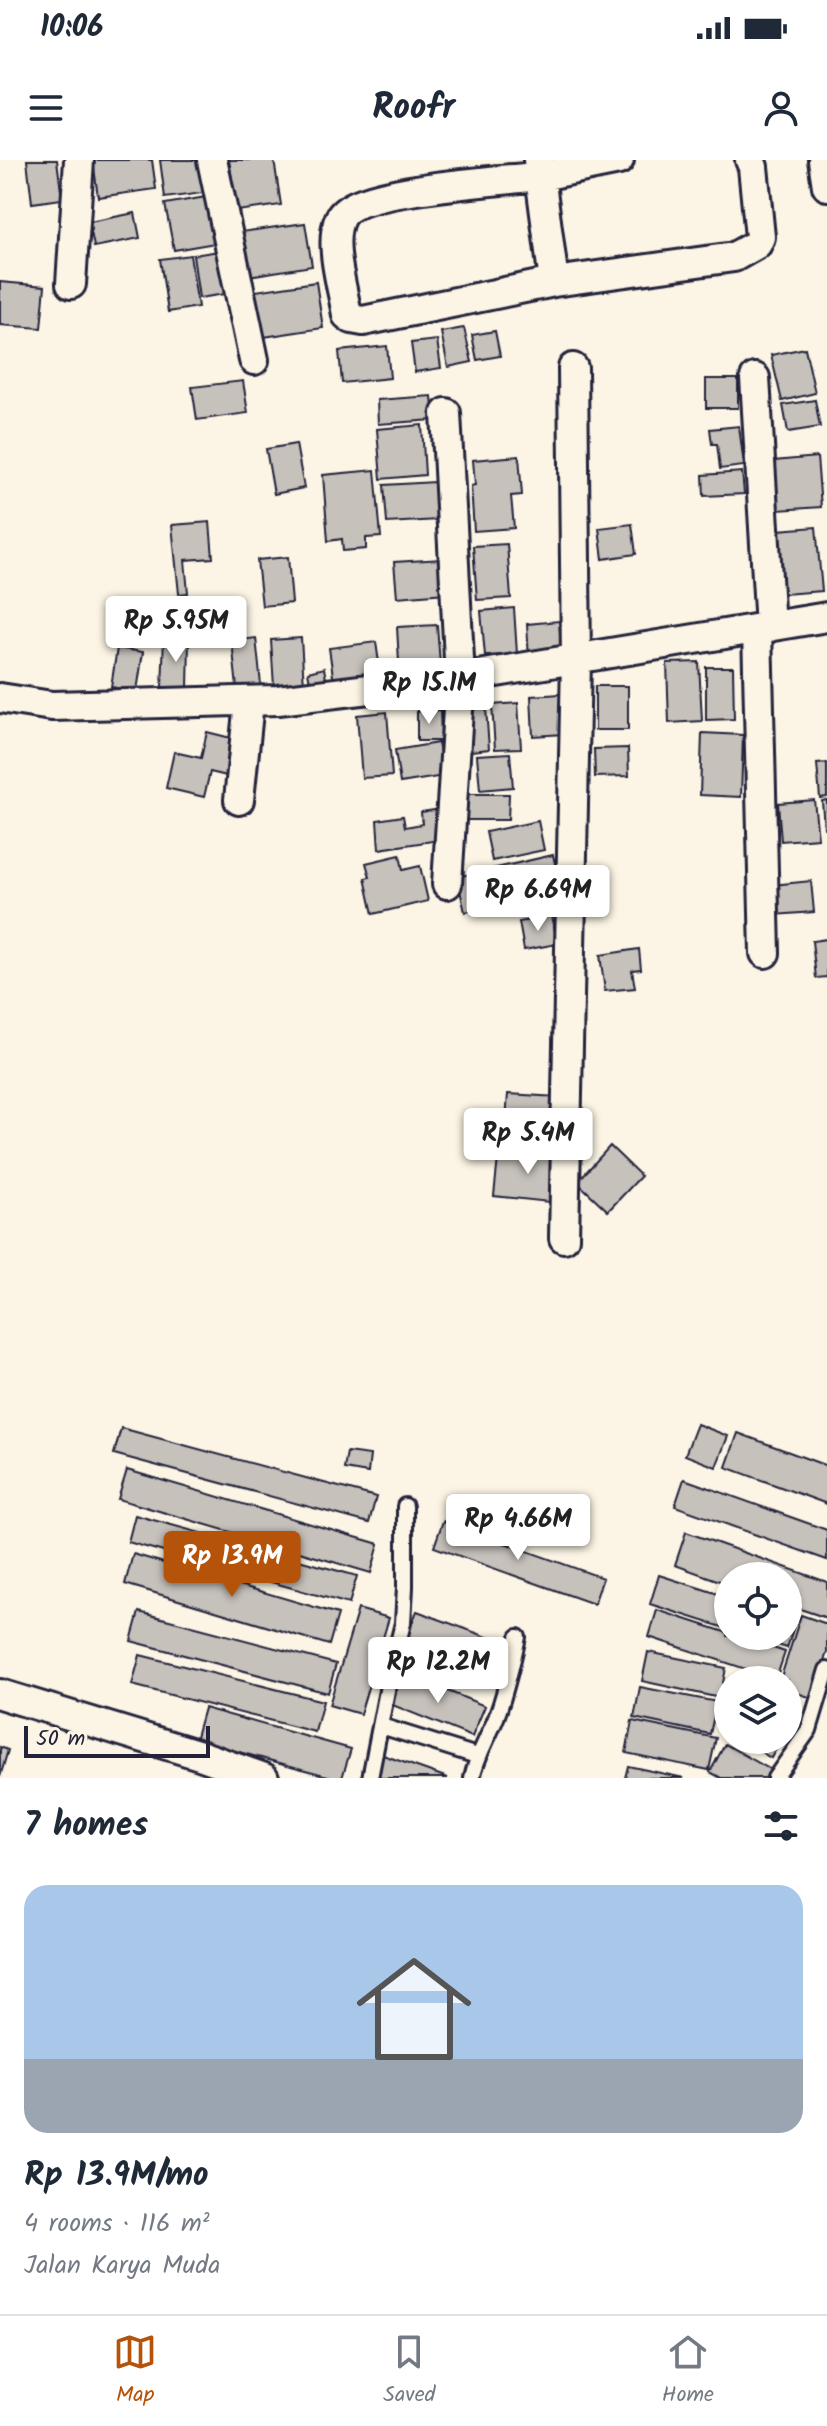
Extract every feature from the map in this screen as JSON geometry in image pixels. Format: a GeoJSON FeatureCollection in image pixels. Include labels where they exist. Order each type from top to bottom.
{"type":"FeatureCollection","features":[{"type":"Feature","properties":{"kind":"street"},"geometry":{"type":"LineString","coordinates":[[71,284],[79,160]]}},
{"type":"Feature","properties":{"kind":"street"},"geometry":{"type":"LineString","coordinates":[[212,160],[254,360]]}},
{"type":"Feature","properties":{"kind":"street"},"geometry":{"type":"LineString","coordinates":[[619,160],[539,168],[417,189],[351,206],[341,215],[335,245],[347,315],[363,321],[554,282],[734,257],[757,244],[760,237],[750,160]]}},
{"type":"Feature","properties":{"kind":"street"},"geometry":{"type":"LineString","coordinates":[[823,160],[827,186]]}},
{"type":"Feature","properties":{"kind":"street"},"geometry":{"type":"LineString","coordinates":[[539,168],[554,282]]}},
{"type":"Feature","properties":{"kind":"street"},"geometry":{"type":"LineString","coordinates":[[564,1238],[576,660],[573,368]]}},
{"type":"Feature","properties":{"kind":"street"},"geometry":{"type":"LineString","coordinates":[[755,378],[764,628],[765,953]]}},
{"type":"Feature","properties":{"kind":"street"},"geometry":{"type":"LineString","coordinates":[[446,413],[460,678],[447,884]]}},
{"type":"Feature","properties":{"kind":"street"},"geometry":{"type":"LineString","coordinates":[[0,698],[52,706],[249,702],[460,678],[827,617]]}},
{"type":"Feature","properties":{"kind":"street"},"geometry":{"type":"LineString","coordinates":[[239,800],[249,702]]}},
{"type":"Feature","properties":{"kind":"street"},"geometry":{"type":"LineString","coordinates":[[0,1694],[200,1755],[264,1778]]}},
{"type":"Feature","properties":{"kind":"lane"},"geometry":{"type":"LineString","coordinates":[[370,1778],[403,1623],[405,1506]]}},
{"type":"Feature","properties":{"kind":"lane"},"geometry":{"type":"LineString","coordinates":[[472,1778],[477,1756],[494,1722],[507,1685],[518,1637]]}},
{"type":"Feature","properties":{"kind":"lane"},"geometry":{"type":"LineString","coordinates":[[775,1778],[809,1730],[827,1670]]}},
{"type":"Feature","properties":{"kind":"lane"},"geometry":{"type":"LineString","coordinates":[[381,1726],[477,1756]]}},
{"type":"Feature","properties":{"kind":"building"},"geometry":{"type":"Polygon","coordinates":[[[27,160],[57,160],[62,199],[32,203],[27,160]]]}},
{"type":"Feature","properties":{"kind":"building"},"geometry":{"type":"Polygon","coordinates":[[[93,160],[152,160],[156,189],[98,197],[93,160]]]}},
{"type":"Feature","properties":{"kind":"building"},"geometry":{"type":"Polygon","coordinates":[[[160,160],[206,160],[211,192],[165,198],[160,160]]]}},
{"type":"Feature","properties":{"kind":"building"},"geometry":{"type":"Polygon","coordinates":[[[229,160],[274,160],[281,205],[237,211],[229,160]]]}},
{"type":"Feature","properties":{"kind":"building"},"geometry":{"type":"Polygon","coordinates":[[[212,196],[221,242],[174,250],[165,204],[212,196]]]}},
{"type":"Feature","properties":{"kind":"building"},"geometry":{"type":"Polygon","coordinates":[[[135,213],[140,238],[94,247],[89,222],[135,213]]]}},
{"type":"Feature","properties":{"kind":"building"},"geometry":{"type":"Polygon","coordinates":[[[305,223],[312,266],[248,276],[241,232],[305,223]]]}},
{"type":"Feature","properties":{"kind":"building"},"geometry":{"type":"Polygon","coordinates":[[[226,250],[232,293],[199,298],[193,255],[226,250]]]}},
{"type":"Feature","properties":{"kind":"building"},"geometry":{"type":"Polygon","coordinates":[[[190,255],[198,307],[168,312],[160,259],[190,255]]]}},
{"type":"Feature","properties":{"kind":"building"},"geometry":{"type":"Polygon","coordinates":[[[0,282],[45,286],[41,328],[0,325],[0,282]]]}},
{"type":"Feature","properties":{"kind":"building"},"geometry":{"type":"Polygon","coordinates":[[[316,282],[323,328],[257,338],[249,292],[316,282]]]}},
{"type":"Feature","properties":{"kind":"building"},"geometry":{"type":"Polygon","coordinates":[[[464,328],[472,362],[448,367],[441,332],[464,328]]]}},
{"type":"Feature","properties":{"kind":"building"},"geometry":{"type":"Polygon","coordinates":[[[495,331],[500,356],[477,360],[472,335],[495,331]]]}},
{"type":"Feature","properties":{"kind":"building"},"geometry":{"type":"Polygon","coordinates":[[[437,340],[441,368],[415,372],[411,343],[437,340]]]}},
{"type":"Feature","properties":{"kind":"building"},"geometry":{"type":"Polygon","coordinates":[[[387,346],[390,378],[342,383],[339,351],[387,346]]]}},
{"type":"Feature","properties":{"kind":"building"},"geometry":{"type":"Polygon","coordinates":[[[805,348],[815,393],[782,401],[771,355],[805,348]]]}},
{"type":"Feature","properties":{"kind":"building"},"geometry":{"type":"Polygon","coordinates":[[[706,379],[738,379],[738,408],[706,408],[706,379]]]}},
{"type":"Feature","properties":{"kind":"building"},"geometry":{"type":"Polygon","coordinates":[[[243,381],[248,413],[197,420],[192,387],[243,381]]]}},
{"type":"Feature","properties":{"kind":"building"},"geometry":{"type":"Polygon","coordinates":[[[432,396],[434,420],[378,424],[377,400],[432,396]]]}},
{"type":"Feature","properties":{"kind":"building"},"geometry":{"type":"Polygon","coordinates":[[[815,400],[820,427],[788,432],[783,405],[815,400]]]}},
{"type":"Feature","properties":{"kind":"building"},"geometry":{"type":"Polygon","coordinates":[[[422,425],[425,475],[381,479],[377,429],[422,425]]]}},
{"type":"Feature","properties":{"kind":"building"},"geometry":{"type":"Polygon","coordinates":[[[739,426],[744,466],[720,469],[717,444],[712,444],[710,429],[739,426]]]}},
{"type":"Feature","properties":{"kind":"building"},"geometry":{"type":"Polygon","coordinates":[[[296,444],[304,488],[274,494],[266,449],[296,444]]]}},
{"type":"Feature","properties":{"kind":"building"},"geometry":{"type":"Polygon","coordinates":[[[519,456],[522,495],[511,496],[514,528],[474,531],[473,460],[519,456]]]}},
{"type":"Feature","properties":{"kind":"building"},"geometry":{"type":"Polygon","coordinates":[[[817,457],[821,507],[778,510],[774,461],[817,457]]]}},
{"type":"Feature","properties":{"kind":"building"},"geometry":{"type":"Polygon","coordinates":[[[375,470],[381,537],[366,538],[366,549],[343,551],[342,539],[328,541],[323,475],[375,470]]]}},
{"type":"Feature","properties":{"kind":"building"},"geometry":{"type":"Polygon","coordinates":[[[742,472],[744,494],[704,496],[703,475],[742,472]]]}},
{"type":"Feature","properties":{"kind":"building"},"geometry":{"type":"Polygon","coordinates":[[[435,482],[438,520],[387,523],[384,485],[435,482]]]}},
{"type":"Feature","properties":{"kind":"building"},"geometry":{"type":"Polygon","coordinates":[[[210,522],[213,558],[185,560],[188,593],[179,594],[172,525],[210,522]]]}},
{"type":"Feature","properties":{"kind":"building"},"geometry":{"type":"Polygon","coordinates":[[[632,524],[636,554],[603,559],[599,528],[632,524]]]}},
{"type":"Feature","properties":{"kind":"building"},"geometry":{"type":"Polygon","coordinates":[[[816,527],[822,591],[784,594],[778,530],[816,527]]]}},
{"type":"Feature","properties":{"kind":"building"},"geometry":{"type":"Polygon","coordinates":[[[507,544],[511,598],[477,600],[473,546],[507,544]]]}},
{"type":"Feature","properties":{"kind":"building"},"geometry":{"type":"Polygon","coordinates":[[[288,557],[292,603],[262,606],[257,560],[288,557]]]}},
{"type":"Feature","properties":{"kind":"building"},"geometry":{"type":"Polygon","coordinates":[[[443,559],[446,593],[397,597],[394,562],[443,559]]]}},
{"type":"Feature","properties":{"kind":"building"},"geometry":{"type":"Polygon","coordinates":[[[514,608],[517,654],[485,656],[481,611],[514,608]]]}},
{"type":"Feature","properties":{"kind":"building"},"geometry":{"type":"Polygon","coordinates":[[[559,621],[562,658],[529,660],[527,624],[559,621]]]}},
{"type":"Feature","properties":{"kind":"building"},"geometry":{"type":"Polygon","coordinates":[[[437,625],[441,677],[400,680],[397,627],[437,625]]]}},
{"type":"Feature","properties":{"kind":"building"},"geometry":{"type":"Polygon","coordinates":[[[164,638],[189,639],[188,689],[162,688],[164,638]]]}},
{"type":"Feature","properties":{"kind":"building"},"geometry":{"type":"Polygon","coordinates":[[[256,638],[261,685],[237,688],[232,641],[256,638]]]}},
{"type":"Feature","properties":{"kind":"building"},"geometry":{"type":"Polygon","coordinates":[[[301,638],[304,686],[274,687],[271,640],[301,638]]]}},
{"type":"Feature","properties":{"kind":"building"},"geometry":{"type":"Polygon","coordinates":[[[376,642],[382,684],[335,690],[329,648],[376,642]]]}},
{"type":"Feature","properties":{"kind":"building"},"geometry":{"type":"Polygon","coordinates":[[[117,648],[143,652],[137,691],[111,687],[117,648]]]}},
{"type":"Feature","properties":{"kind":"building"},"geometry":{"type":"Polygon","coordinates":[[[699,662],[702,721],[669,723],[667,663],[699,662]]]}},
{"type":"Feature","properties":{"kind":"building"},"geometry":{"type":"Polygon","coordinates":[[[706,667],[733,667],[734,719],[706,720],[706,667]]]}},
{"type":"Feature","properties":{"kind":"building"},"geometry":{"type":"Polygon","coordinates":[[[324,668],[328,689],[312,692],[308,672],[324,668]]]}},
{"type":"Feature","properties":{"kind":"building"},"geometry":{"type":"Polygon","coordinates":[[[595,686],[628,686],[628,730],[595,730],[595,686]]]}},
{"type":"Feature","properties":{"kind":"building"},"geometry":{"type":"Polygon","coordinates":[[[561,694],[564,734],[533,736],[531,696],[561,694]]]}},
{"type":"Feature","properties":{"kind":"building"},"geometry":{"type":"Polygon","coordinates":[[[518,703],[521,748],[495,749],[492,705],[518,703]]]}},
{"type":"Feature","properties":{"kind":"building"},"geometry":{"type":"Polygon","coordinates":[[[486,708],[489,749],[462,752],[459,710],[486,708]]]}},
{"type":"Feature","properties":{"kind":"building"},"geometry":{"type":"Polygon","coordinates":[[[440,710],[441,741],[417,741],[417,711],[440,710]]]}},
{"type":"Feature","properties":{"kind":"building"},"geometry":{"type":"Polygon","coordinates":[[[387,712],[392,776],[362,778],[357,715],[387,712]]]}},
{"type":"Feature","properties":{"kind":"building"},"geometry":{"type":"Polygon","coordinates":[[[207,732],[239,740],[231,777],[210,772],[204,797],[166,788],[174,752],[201,758],[207,732]]]}},
{"type":"Feature","properties":{"kind":"building"},"geometry":{"type":"Polygon","coordinates":[[[702,733],[743,735],[741,797],[700,795],[702,733]]]}},
{"type":"Feature","properties":{"kind":"building"},"geometry":{"type":"Polygon","coordinates":[[[438,743],[444,776],[400,783],[395,750],[438,743]]]}},
{"type":"Feature","properties":{"kind":"building"},"geometry":{"type":"Polygon","coordinates":[[[628,748],[629,776],[595,777],[594,749],[628,748]]]}},
{"type":"Feature","properties":{"kind":"building"},"geometry":{"type":"Polygon","coordinates":[[[510,753],[513,787],[480,790],[477,755],[510,753]]]}},
{"type":"Feature","properties":{"kind":"building"},"geometry":{"type":"Polygon","coordinates":[[[827,763],[827,797],[820,798],[817,764],[827,763]]]}},
{"type":"Feature","properties":{"kind":"building"},"geometry":{"type":"Polygon","coordinates":[[[466,794],[509,794],[508,820],[466,820],[466,794]]]}},
{"type":"Feature","properties":{"kind":"building"},"geometry":{"type":"Polygon","coordinates":[[[814,800],[818,838],[781,841],[778,803],[814,800]]]}},
{"type":"Feature","properties":{"kind":"building"},"geometry":{"type":"Polygon","coordinates":[[[827,800],[827,827],[824,828],[822,801],[827,800]]]}},
{"type":"Feature","properties":{"kind":"building"},"geometry":{"type":"Polygon","coordinates":[[[441,809],[446,839],[379,849],[377,820],[403,816],[405,827],[422,824],[421,812],[441,809]]]}},
{"type":"Feature","properties":{"kind":"building"},"geometry":{"type":"Polygon","coordinates":[[[538,821],[544,850],[492,861],[486,832],[538,821]]]}},
{"type":"Feature","properties":{"kind":"building"},"geometry":{"type":"Polygon","coordinates":[[[400,855],[403,870],[420,866],[428,901],[373,914],[365,878],[370,877],[366,863],[400,855]]]}},
{"type":"Feature","properties":{"kind":"building"},"geometry":{"type":"Polygon","coordinates":[[[553,855],[561,890],[465,912],[457,877],[553,855]]]}},
{"type":"Feature","properties":{"kind":"building"},"geometry":{"type":"Polygon","coordinates":[[[811,881],[814,912],[774,915],[772,885],[811,881]]]}},
{"type":"Feature","properties":{"kind":"building"},"geometry":{"type":"Polygon","coordinates":[[[552,916],[557,944],[524,950],[519,922],[552,916]]]}},
{"type":"Feature","properties":{"kind":"building"},"geometry":{"type":"Polygon","coordinates":[[[827,939],[827,977],[816,978],[812,941],[827,939]]]}},
{"type":"Feature","properties":{"kind":"building"},"geometry":{"type":"Polygon","coordinates":[[[639,949],[641,969],[632,970],[635,988],[605,991],[600,955],[639,949]]]}},
{"type":"Feature","properties":{"kind":"building"},"geometry":{"type":"Polygon","coordinates":[[[508,1094],[557,1097],[555,1136],[505,1132],[508,1094]]]}},
{"type":"Feature","properties":{"kind":"building"},"geometry":{"type":"Polygon","coordinates":[[[610,1146],[641,1176],[608,1211],[577,1182],[610,1146]]]}},
{"type":"Feature","properties":{"kind":"building"},"geometry":{"type":"Polygon","coordinates":[[[499,1148],[563,1155],[558,1203],[494,1196],[499,1148]]]}},
{"type":"Feature","properties":{"kind":"building"},"geometry":{"type":"Polygon","coordinates":[[[697,1424],[728,1436],[716,1467],[685,1455],[697,1424]]]}},
{"type":"Feature","properties":{"kind":"building"},"geometry":{"type":"Polygon","coordinates":[[[121,1428],[376,1497],[369,1523],[114,1454],[121,1428]]]}},
{"type":"Feature","properties":{"kind":"building"},"geometry":{"type":"Polygon","coordinates":[[[738,1433],[827,1466],[827,1504],[726,1467],[738,1433]]]}},
{"type":"Feature","properties":{"kind":"building"},"geometry":{"type":"Polygon","coordinates":[[[347,1452],[370,1455],[368,1473],[344,1469],[347,1452]]]}},
{"type":"Feature","properties":{"kind":"building"},"geometry":{"type":"Polygon","coordinates":[[[127,1470],[379,1544],[371,1573],[118,1499],[127,1470]]]}},
{"type":"Feature","properties":{"kind":"building"},"geometry":{"type":"Polygon","coordinates":[[[684,1479],[827,1530],[827,1560],[675,1506],[684,1479]]]}},
{"type":"Feature","properties":{"kind":"building"},"geometry":{"type":"Polygon","coordinates":[[[135,1515],[357,1576],[349,1604],[128,1542],[135,1515]]]}},
{"type":"Feature","properties":{"kind":"building"},"geometry":{"type":"Polygon","coordinates":[[[443,1521],[603,1578],[594,1604],[434,1547],[443,1521]]]}},
{"type":"Feature","properties":{"kind":"building"},"geometry":{"type":"Polygon","coordinates":[[[686,1532],[771,1562],[714,1562],[714,1579],[675,1565],[686,1532]]]}},
{"type":"Feature","properties":{"kind":"building"},"geometry":{"type":"Polygon","coordinates":[[[133,1554],[338,1614],[329,1645],[125,1584],[133,1554]]]}},
{"type":"Feature","properties":{"kind":"building"},"geometry":{"type":"Polygon","coordinates":[[[802,1573],[827,1582],[827,1618],[802,1610],[802,1573]]]}},
{"type":"Feature","properties":{"kind":"building"},"geometry":{"type":"Polygon","coordinates":[[[659,1575],[714,1593],[714,1625],[650,1604],[659,1575]]]}},
{"type":"Feature","properties":{"kind":"building"},"geometry":{"type":"Polygon","coordinates":[[[358,1609],[389,1618],[360,1714],[329,1705],[358,1609]]]}},
{"type":"Feature","properties":{"kind":"building"},"geometry":{"type":"Polygon","coordinates":[[[657,1610],[714,1628],[714,1650],[785,1652],[780,1666],[737,1666],[649,1637],[657,1610]]]}},
{"type":"Feature","properties":{"kind":"building"},"geometry":{"type":"Polygon","coordinates":[[[417,1611],[509,1645],[498,1675],[405,1641],[417,1611]]]}},
{"type":"Feature","properties":{"kind":"building"},"geometry":{"type":"Polygon","coordinates":[[[139,1612],[336,1664],[328,1693],[131,1641],[139,1612]]]}},
{"type":"Feature","properties":{"kind":"building"},"geometry":{"type":"Polygon","coordinates":[[[802,1615],[827,1624],[827,1652],[812,1698],[802,1695],[802,1666],[785,1666],[790,1650],[802,1650],[802,1615]]]}},
{"type":"Feature","properties":{"kind":"building"},"geometry":{"type":"Polygon","coordinates":[[[648,1652],[716,1666],[714,1697],[642,1681],[648,1652]]]}},
{"type":"Feature","properties":{"kind":"building"},"geometry":{"type":"Polygon","coordinates":[[[140,1655],[323,1701],[315,1732],[132,1685],[140,1655]]]}},
{"type":"Feature","properties":{"kind":"building"},"geometry":{"type":"Polygon","coordinates":[[[403,1673],[485,1706],[472,1737],[390,1704],[403,1673]]]}},
{"type":"Feature","properties":{"kind":"building"},"geometry":{"type":"Polygon","coordinates":[[[640,1687],[714,1701],[710,1734],[634,1718],[640,1687]]]}},
{"type":"Feature","properties":{"kind":"building"},"geometry":{"type":"Polygon","coordinates":[[[204,1708],[351,1749],[342,1778],[195,1740],[204,1708]]]}},
{"type":"Feature","properties":{"kind":"building"},"geometry":{"type":"Polygon","coordinates":[[[632,1721],[714,1738],[709,1770],[626,1753],[632,1721]]]}},
{"type":"Feature","properties":{"kind":"building"},"geometry":{"type":"Polygon","coordinates":[[[0,1747],[8,1750],[0,1777],[0,1747]]]}},
{"type":"Feature","properties":{"kind":"building"},"geometry":{"type":"Polygon","coordinates":[[[720,1754],[743,1754],[771,1770],[767,1778],[721,1778],[710,1772],[720,1754]]]}},
{"type":"Feature","properties":{"kind":"building"},"geometry":{"type":"Polygon","coordinates":[[[383,1755],[448,1778],[374,1778],[383,1755]]]}},
{"type":"Feature","properties":{"kind":"building"},"geometry":{"type":"Polygon","coordinates":[[[628,1766],[684,1778],[625,1778],[628,1766]]]}}]}
